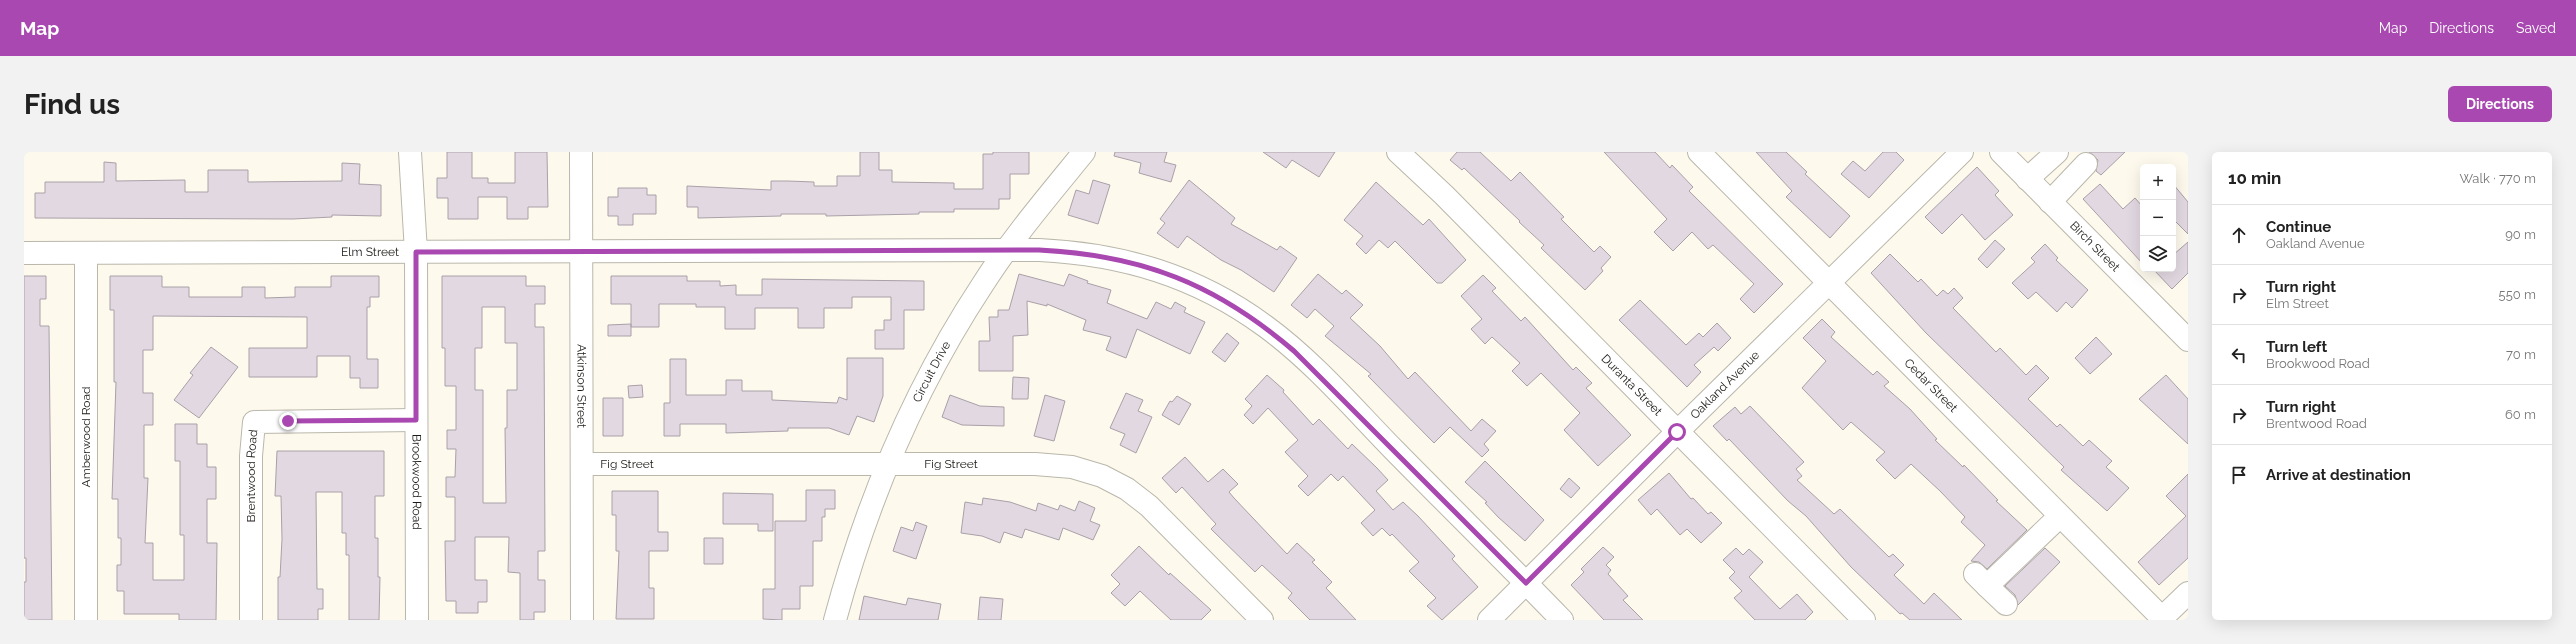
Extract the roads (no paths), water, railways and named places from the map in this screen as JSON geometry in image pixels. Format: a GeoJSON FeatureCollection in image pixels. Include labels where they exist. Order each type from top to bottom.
{"type":"FeatureCollection","features":[{"type":"Feature","properties":{"kind":"street","name":"Brookwood Road"},"geometry":{"type":"LineString","coordinates":[[410,152],[416,252],[417,620]]}},
{"type":"Feature","properties":{"kind":"street","name":"Atkinson Street"},"geometry":{"type":"LineString","coordinates":[[581,152],[580,252],[582,620]]}},
{"type":"Feature","properties":{"kind":"street","name":"Circuit Drive"},"geometry":{"type":"LineString","coordinates":[[836,620],[860,534],[886,464],[925,383],[982,284],[1006,250],[1084,152]]}},
{"type":"Feature","properties":{"kind":"street","name":"Duranta Street"},"geometry":{"type":"LineString","coordinates":[[1398,152],[1444,194],[1864,620]]}},
{"type":"Feature","properties":{"kind":"street","name":"Cedar Street"},"geometry":{"type":"LineString","coordinates":[[1699,152],[2161,619]]}},
{"type":"Feature","properties":{"kind":"street","name":"Oakland Avenue"},"geometry":{"type":"LineString","coordinates":[[1489,620],[1828,282],[1962,152]]}},
{"type":"Feature","properties":{"kind":"street","name":"Birch Street"},"geometry":{"type":"LineString","coordinates":[[2001,152],[2188,340]]}},
{"type":"Feature","properties":{"kind":"street"},"geometry":{"type":"LineString","coordinates":[[2028,179],[2057,152]]}},
{"type":"Feature","properties":{"kind":"street"},"geometry":{"type":"LineString","coordinates":[[2050,202],[2086,164]]}},
{"type":"Feature","properties":{"kind":"street","name":"Elm Street"},"geometry":{"type":"LineString","coordinates":[[24,253],[1006,250],[1071,252],[1128,261],[1183,280],[1236,306],[1266,327],[1300,356],[1562,620]]}},
{"type":"Feature","properties":{"kind":"street","name":"Amberwood Road"},"geometry":{"type":"LineString","coordinates":[[86,253],[86,620]]}},
{"type":"Feature","properties":{"kind":"street","name":"Brentwood Road"},"geometry":{"type":"LineString","coordinates":[[251,620],[251,456],[254,422],[416,420]]}},
{"type":"Feature","properties":{"kind":"street","name":"Fig Street"},"geometry":{"type":"LineString","coordinates":[[582,464],[1035,464],[1072,467],[1102,476],[1127,489],[1149,506],[1262,620]]}},
{"type":"Feature","properties":{"kind":"street"},"geometry":{"type":"LineString","coordinates":[[2006,604],[1981,580],[2060,516]]}},
{"type":"Feature","properties":{"kind":"street"},"geometry":{"type":"LineString","coordinates":[[2161,619],[2188,593]]}}]}
